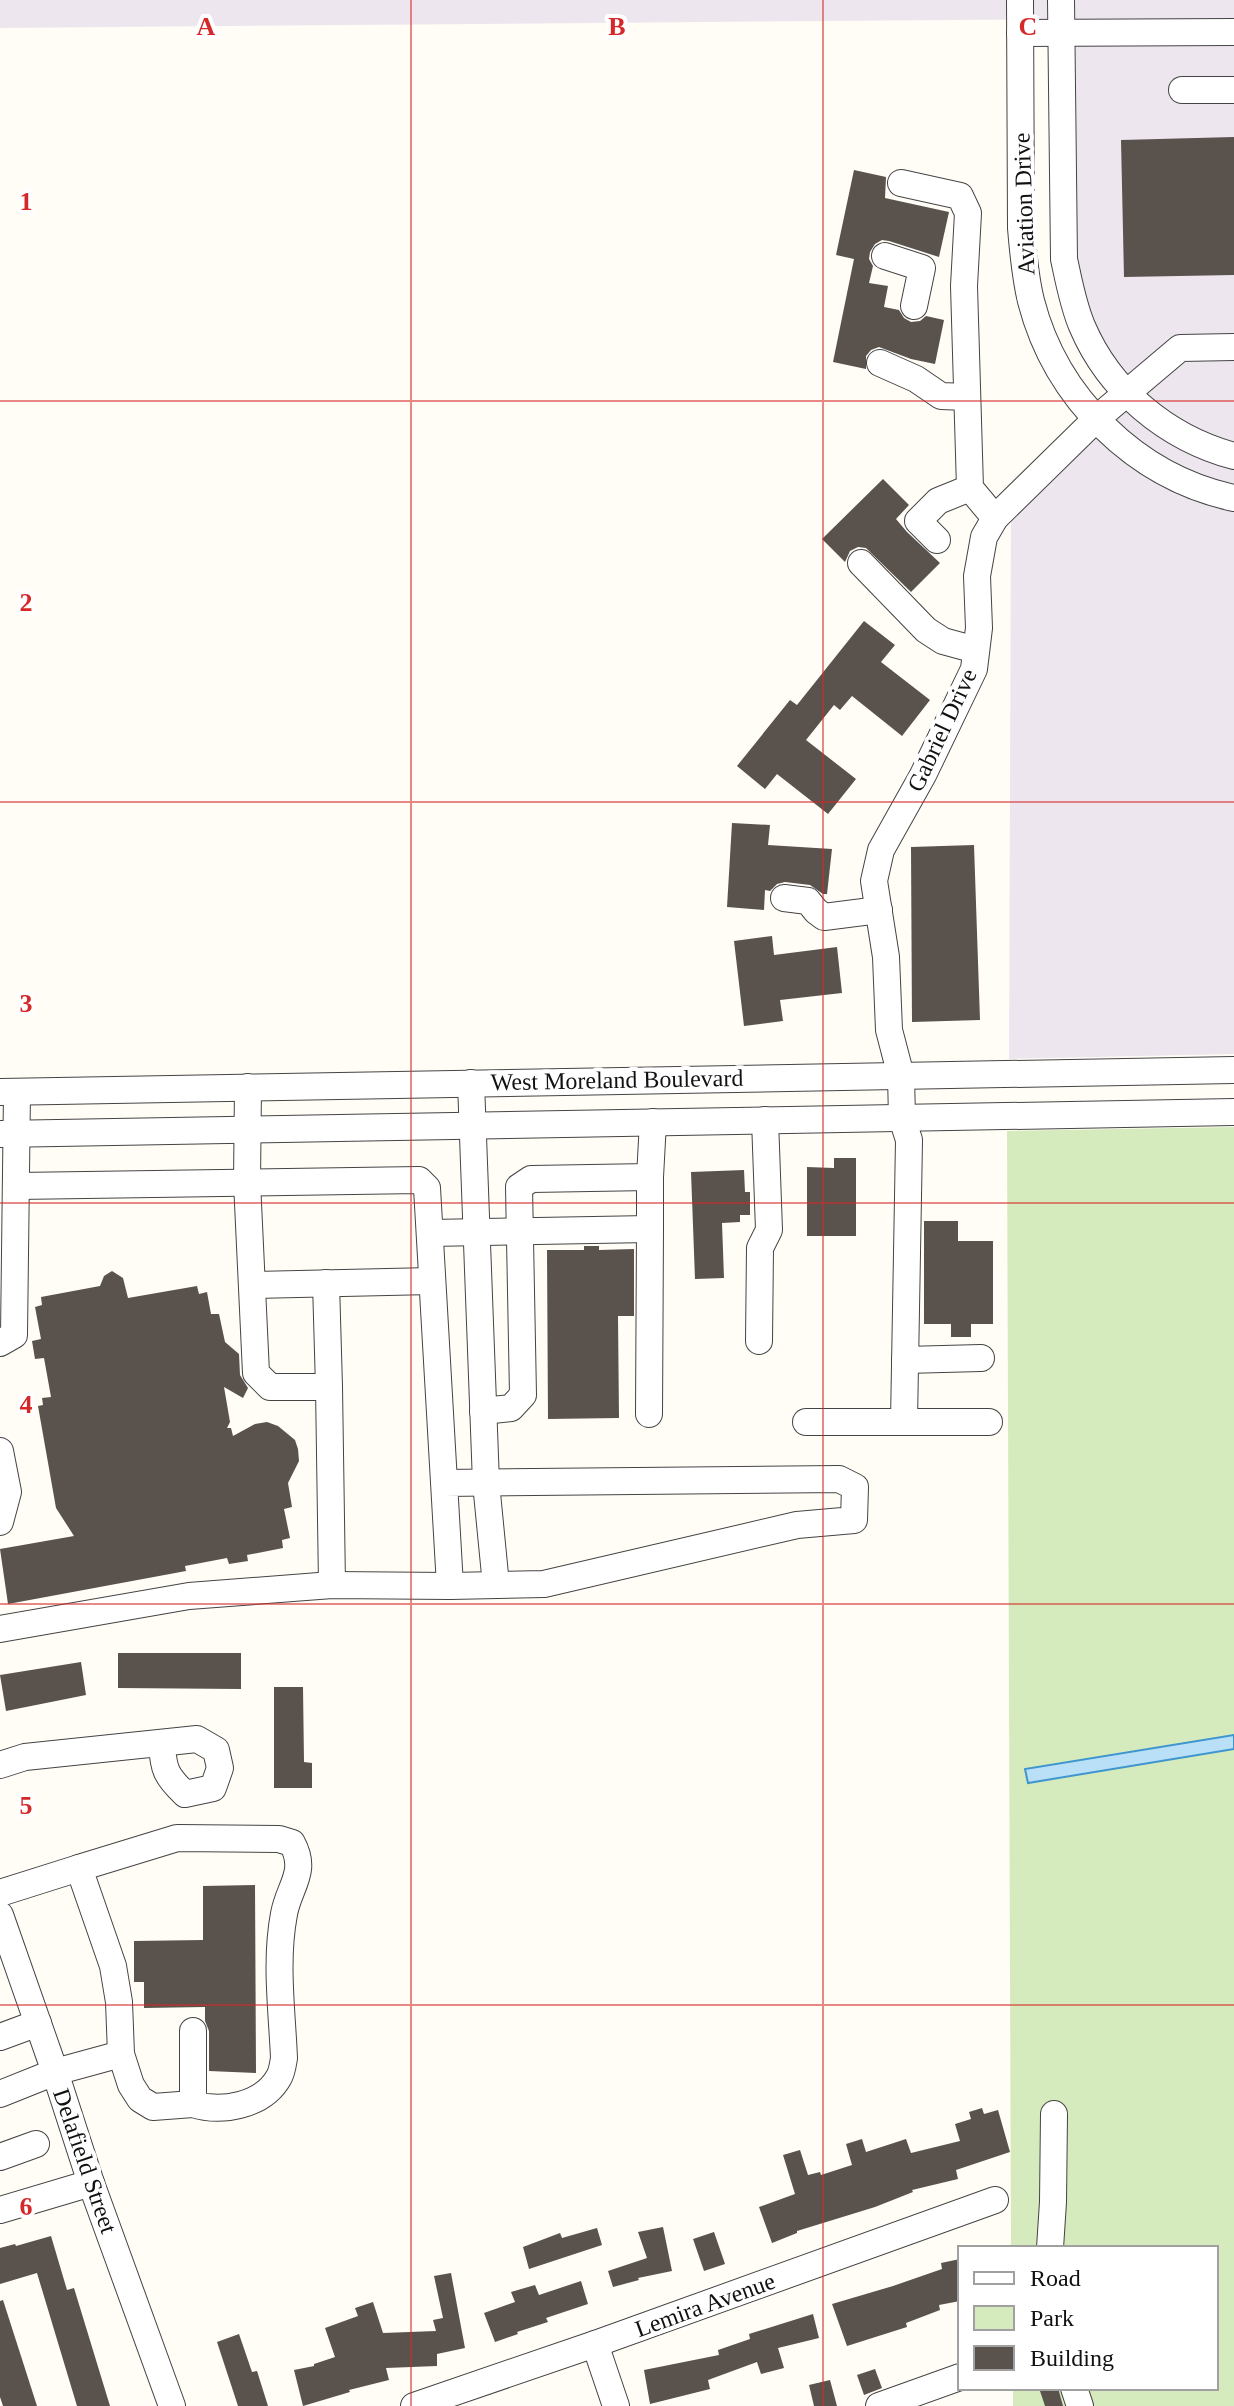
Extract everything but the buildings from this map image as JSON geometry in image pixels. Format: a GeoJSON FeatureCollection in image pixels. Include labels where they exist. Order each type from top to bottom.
{"type":"FeatureCollection","features":[{"type":"Feature","properties":{"kind":"street","name":"Aviation Drive"},"geometry":{"type":"LineString","coordinates":[[1020,0],[1021,228],[1024,264],[1040,330],[1055,364],[1077,398],[1126,447],[1155,467],[1187,483],[1234,498]]}},
{"type":"Feature","properties":{"kind":"street","name":"Aviation Drive"},"geometry":{"type":"LineString","coordinates":[[1061,0],[1064,259],[1082,326],[1096,353],[1128,394],[1173,430],[1234,456]]}},
{"type":"Feature","properties":{"kind":"street"},"geometry":{"type":"LineString","coordinates":[[1020,33],[1234,32]]}},
{"type":"Feature","properties":{"kind":"street"},"geometry":{"type":"LineString","coordinates":[[1182,90],[1234,90]]}},
{"type":"Feature","properties":{"kind":"street"},"geometry":{"type":"LineString","coordinates":[[901,183],[960,196],[968,213],[964,286],[970,488],[995,518]]}},
{"type":"Feature","properties":{"kind":"street"},"geometry":{"type":"LineString","coordinates":[[885,256],[922,268],[916,294],[964,286]]}},
{"type":"Feature","properties":{"kind":"street","name":"Gabriel Drive"},"geometry":{"type":"LineString","coordinates":[[904,1422],[909,1140],[902,1118],[901,1076],[889,1030],[886,957],[874,881],[881,850],[923,775],[974,669],[979,628],[977,576],[984,537],[995,518],[1096,419],[1180,348],[1231,353]]}},
{"type":"Feature","properties":{"kind":"street"},"geometry":{"type":"LineString","coordinates":[[880,363],[916,379],[941,396],[967,397]]}},
{"type":"Feature","properties":{"kind":"street"},"geometry":{"type":"LineString","coordinates":[[937,540],[918,521],[938,501],[970,488]]}},
{"type":"Feature","properties":{"kind":"street"},"geometry":{"type":"LineString","coordinates":[[861,563],[926,630],[943,641],[976,650]]}},
{"type":"Feature","properties":{"kind":"street"},"geometry":{"type":"LineString","coordinates":[[784,898],[808,901],[824,917],[879,910]]}},
{"type":"Feature","properties":{"kind":"street","name":"West Moreland Boulevard"},"geometry":{"type":"LineString","coordinates":[[8,1092],[1234,1070]]}},
{"type":"Feature","properties":{"kind":"street"},"geometry":{"type":"LineString","coordinates":[[649,1414],[650,1177],[666,1080]]}},
{"type":"Feature","properties":{"kind":"street"},"geometry":{"type":"LineString","coordinates":[[471,1083],[486,1483],[496,1585]]}},
{"type":"Feature","properties":{"kind":"street"},"geometry":{"type":"LineString","coordinates":[[248,1087],[247,1182],[256,1373],[270,1387],[329,1387]]}},
{"type":"Feature","properties":{"kind":"street"},"geometry":{"type":"LineString","coordinates":[[0,1343],[14,1335],[17,1186],[9,1134],[8,1092]]}},
{"type":"Feature","properties":{"kind":"street","name":"West Moreland Boulevard"},"geometry":{"type":"LineString","coordinates":[[9,1134],[1234,1112]]}},
{"type":"Feature","properties":{"kind":"street"},"geometry":{"type":"LineString","coordinates":[[759,1341],[760,1248],[769,1230],[765,1120]]}},
{"type":"Feature","properties":{"kind":"street"},"geometry":{"type":"LineString","coordinates":[[483,1411],[511,1408],[523,1395],[519,1187],[531,1179],[650,1177]]}},
{"type":"Feature","properties":{"kind":"street"},"geometry":{"type":"LineString","coordinates":[[17,1186],[419,1180],[427,1188],[450,1586]]}},
{"type":"Feature","properties":{"kind":"street"},"geometry":{"type":"LineString","coordinates":[[430,1233],[650,1229]]}},
{"type":"Feature","properties":{"kind":"street"},"geometry":{"type":"LineString","coordinates":[[252,1285],[432,1281]]}},
{"type":"Feature","properties":{"kind":"street"},"geometry":{"type":"LineString","coordinates":[[326,1283],[332,1585]]}},
{"type":"Feature","properties":{"kind":"street"},"geometry":{"type":"LineString","coordinates":[[905,1360],[981,1358]]}},
{"type":"Feature","properties":{"kind":"street"},"geometry":{"type":"LineString","coordinates":[[806,1422],[989,1422]]}},
{"type":"Feature","properties":{"kind":"street"},"geometry":{"type":"LineString","coordinates":[[0,1451],[8,1492],[0,1522]]}},
{"type":"Feature","properties":{"kind":"street"},"geometry":{"type":"LineString","coordinates":[[0,1629],[189,1596],[332,1585],[544,1584],[797,1525],[854,1520],[855,1487],[839,1479],[444,1483]]}},
{"type":"Feature","properties":{"kind":"street"},"geometry":{"type":"LineString","coordinates":[[0,1765],[25,1757],[162,1743]]}},
{"type":"Feature","properties":{"kind":"street"},"geometry":{"type":"LineString","coordinates":[[0,1893],[79,1868],[177,1838],[279,1839],[292,1843],[298,1853],[297,1878],[285,1909],[280,1939],[284,2058],[280,2077],[262,2096],[234,2107],[209,2109],[193,2104],[153,2107],[140,2099],[131,2085],[121,2054],[119,2002],[113,1966],[79,1868]]}},
{"type":"Feature","properties":{"kind":"street","name":"Delafield Street"},"geometry":{"type":"LineString","coordinates":[[0,1915],[91,2183],[172,2406]]}},
{"type":"Feature","properties":{"kind":"street"},"geometry":{"type":"LineString","coordinates":[[0,2037],[38,2023]]}},
{"type":"Feature","properties":{"kind":"street"},"geometry":{"type":"LineString","coordinates":[[193,2031],[193,2104]]}},
{"type":"Feature","properties":{"kind":"street"},"geometry":{"type":"LineString","coordinates":[[0,2094],[55,2072],[121,2054]]}},
{"type":"Feature","properties":{"kind":"street"},"geometry":{"type":"LineString","coordinates":[[1050,2246],[1054,2114]]}},
{"type":"Feature","properties":{"kind":"street"},"geometry":{"type":"LineString","coordinates":[[0,2157],[36,2144]]}},
{"type":"Feature","properties":{"kind":"street"},"geometry":{"type":"LineString","coordinates":[[0,2210],[91,2183]]}},
{"type":"Feature","properties":{"kind":"street","name":"Lemira Avenue"},"geometry":{"type":"LineString","coordinates":[[414,2406],[995,2200]]}},
{"type":"Feature","properties":{"kind":"street"},"geometry":{"type":"LineString","coordinates":[[595,2344],[616,2406]]}},
{"type":"Feature","properties":{"kind":"street"},"geometry":{"type":"LineString","coordinates":[[879,2406],[958,2378]]}},
{"type":"Feature","properties":{"kind":"shaded area"},"geometry":{"type":"Polygon","coordinates":[[[0,0],[1234,0],[1234,1054],[1009,1059],[1011,514],[1142,390],[1113,355],[1094,325],[1082,291],[1075,254],[1072,19],[0,28],[0,0]]]}},
{"type":"Feature","properties":{"kind":"green space"},"geometry":{"type":"Polygon","coordinates":[[[1234,1127],[1234,2406],[1013,2406],[1013,2390],[1218,2390],[1218,2246],[1011,2246],[1007,1131],[1234,1127]]]}},
{"type":"Feature","properties":{"kind":"water"},"geometry":{"type":"Polygon","coordinates":[[[1234,1735],[1234,1749],[1028,1783],[1025,1769],[1234,1735]]]}}]}
